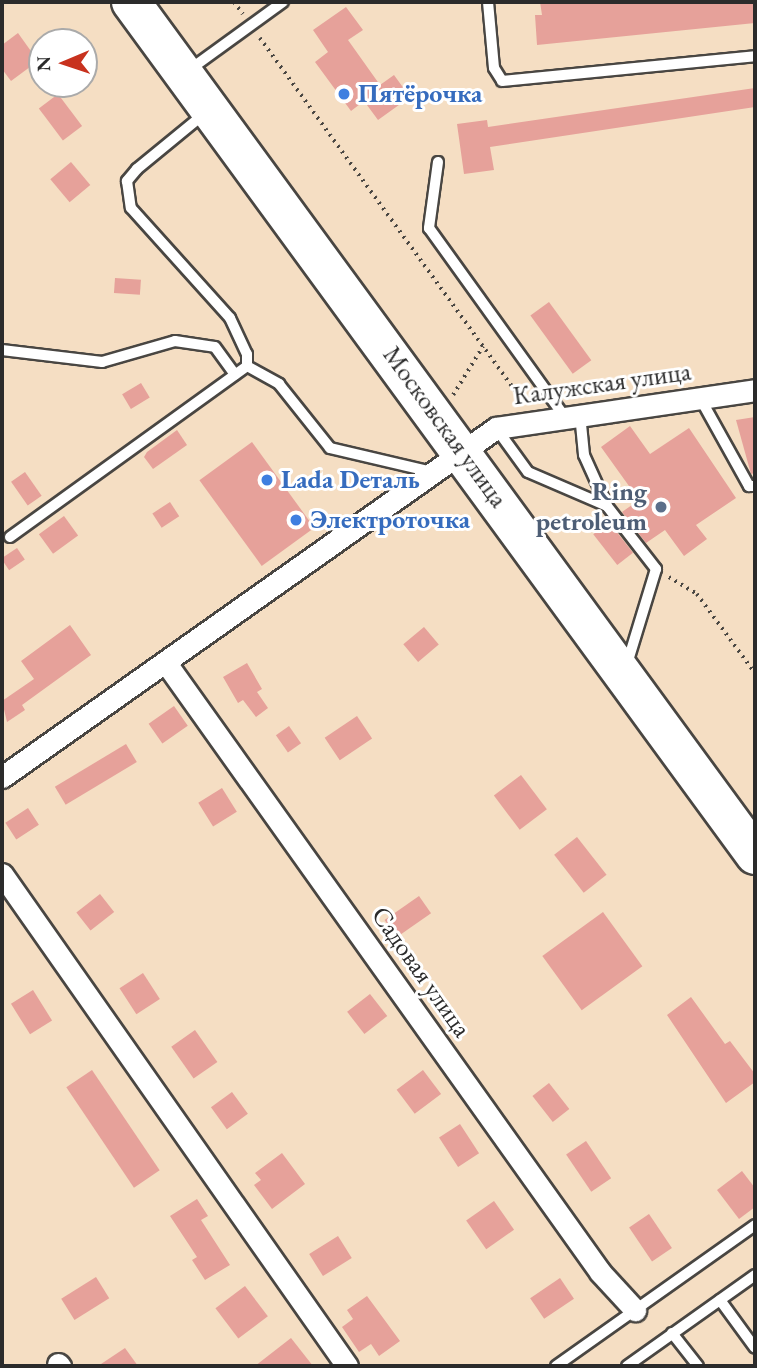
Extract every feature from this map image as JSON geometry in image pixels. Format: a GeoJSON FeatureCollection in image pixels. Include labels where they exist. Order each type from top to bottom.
{"type":"FeatureCollection","features":[{"type":"Feature","properties":{"kind":"highway","name":"Московская улица"},"geometry":{"type":"LineString","coordinates":[[131,2],[462,450],[755,855]]}},
{"type":"Feature","properties":{"kind":"street","name":"Калужская улица"},"geometry":{"type":"LineString","coordinates":[[2,777],[496,428],[755,390]]}},
{"type":"Feature","properties":{"kind":"street","name":"Садовая улица"},"geometry":{"type":"LineString","coordinates":[[166,663],[600,1272],[635,1310]]}},
{"type":"Feature","properties":{"kind":"street"},"geometry":{"type":"LineString","coordinates":[[2,874],[347,1366]]}},
{"type":"Feature","properties":{"kind":"lane"},"geometry":{"type":"LineString","coordinates":[[183,73],[283,2]]}},
{"type":"Feature","properties":{"kind":"lane"},"geometry":{"type":"LineString","coordinates":[[488,2],[494,68],[502,81],[755,56]]}},
{"type":"Feature","properties":{"kind":"lane"},"geometry":{"type":"LineString","coordinates":[[207,112],[136,169],[127,181],[131,208],[230,318],[247,354],[247,366]]}},
{"type":"Feature","properties":{"kind":"lane"},"geometry":{"type":"LineString","coordinates":[[438,162],[429,228],[573,415],[584,455],[607,506],[656,569],[623,676]]}},
{"type":"Feature","properties":{"kind":"lane"},"geometry":{"type":"LineString","coordinates":[[2,350],[102,362],[175,341],[215,347],[235,375]]}},
{"type":"Feature","properties":{"kind":"lane"},"geometry":{"type":"LineString","coordinates":[[10,537],[247,366]]}},
{"type":"Feature","properties":{"kind":"lane"},"geometry":{"type":"LineString","coordinates":[[247,366],[279,384],[330,448],[432,472]]}},
{"type":"Feature","properties":{"kind":"lane"},"geometry":{"type":"LineString","coordinates":[[700,398],[749,486],[755,486]]}},
{"type":"Feature","properties":{"kind":"lane"},"geometry":{"type":"LineString","coordinates":[[496,428],[528,472],[607,506]]}},
{"type":"Feature","properties":{"kind":"lane"},"geometry":{"type":"LineString","coordinates":[[556,1366],[755,1225]]}},
{"type":"Feature","properties":{"kind":"lane"},"geometry":{"type":"LineString","coordinates":[[626,1366],[755,1275]]}},
{"type":"Feature","properties":{"kind":"lane"},"geometry":{"type":"LineString","coordinates":[[720,1300],[755,1348]]}},
{"type":"Feature","properties":{"kind":"lane"},"geometry":{"type":"LineString","coordinates":[[672,1333],[698,1366]]}},
{"type":"Feature","properties":{"kind":"path"},"geometry":{"type":"LineString","coordinates":[[234,2],[538,422]]}},
{"type":"Feature","properties":{"kind":"path"},"geometry":{"type":"LineString","coordinates":[[656,569],[697,594],[755,673]]}},
{"type":"Feature","properties":{"kind":"building"},"geometry":{"type":"Polygon","coordinates":[[[540,2],[755,2],[755,23],[537,45],[535,15],[542,15],[540,2]]]}},
{"type":"Feature","properties":{"kind":"building"},"geometry":{"type":"Polygon","coordinates":[[[346,7],[363,30],[348,40],[380,85],[394,75],[410,97],[378,120],[364,101],[351,111],[315,62],[328,52],[313,30],[346,7]]]}},
{"type":"Feature","properties":{"kind":"building"},"geometry":{"type":"Polygon","coordinates":[[[18,33],[28,47],[28,68],[11,81],[2,69],[2,45],[18,33]]]}},
{"type":"Feature","properties":{"kind":"building"},"geometry":{"type":"Polygon","coordinates":[[[755,88],[755,107],[490,147],[494,170],[464,174],[457,124],[487,120],[488,127],[755,88]]]}},
{"type":"Feature","properties":{"kind":"building"},"geometry":{"type":"Polygon","coordinates":[[[53,98],[61,98],[82,126],[63,140],[39,108],[53,98]]]}},
{"type":"Feature","properties":{"kind":"building"},"geometry":{"type":"Polygon","coordinates":[[[71,162],[90,185],[70,202],[50,179],[71,162]]]}},
{"type":"Feature","properties":{"kind":"building"},"geometry":{"type":"Polygon","coordinates":[[[115,278],[141,280],[140,295],[114,293],[115,278]]]}},
{"type":"Feature","properties":{"kind":"building"},"geometry":{"type":"Polygon","coordinates":[[[549,302],[591,360],[573,374],[530,316],[549,302]]]}},
{"type":"Feature","properties":{"kind":"building"},"geometry":{"type":"Polygon","coordinates":[[[141,383],[150,398],[131,409],[122,394],[141,383]]]}},
{"type":"Feature","properties":{"kind":"building"},"geometry":{"type":"Polygon","coordinates":[[[755,417],[755,473],[751,474],[736,420],[755,417]]]}},
{"type":"Feature","properties":{"kind":"building"},"geometry":{"type":"Polygon","coordinates":[[[630,426],[650,454],[689,428],[736,498],[696,525],[707,539],[684,556],[665,530],[646,543],[622,512],[639,500],[601,447],[630,426]]]}},
{"type":"Feature","properties":{"kind":"building"},"geometry":{"type":"Polygon","coordinates":[[[177,430],[187,445],[153,469],[144,457],[147,452],[177,430]]]}},
{"type":"Feature","properties":{"kind":"building"},"geometry":{"type":"Polygon","coordinates":[[[252,442],[314,528],[262,566],[199,480],[252,442]]]}},
{"type":"Feature","properties":{"kind":"building"},"geometry":{"type":"Polygon","coordinates":[[[25,472],[42,496],[28,506],[11,482],[25,472]]]}},
{"type":"Feature","properties":{"kind":"building"},"geometry":{"type":"Polygon","coordinates":[[[170,502],[179,516],[162,528],[152,513],[170,502]]]}},
{"type":"Feature","properties":{"kind":"building"},"geometry":{"type":"Polygon","coordinates":[[[64,516],[78,535],[53,554],[39,534],[64,516]]]}},
{"type":"Feature","properties":{"kind":"building"},"geometry":{"type":"Polygon","coordinates":[[[609,522],[633,553],[617,565],[593,534],[609,522]]]}},
{"type":"Feature","properties":{"kind":"building"},"geometry":{"type":"Polygon","coordinates":[[[17,548],[25,560],[9,570],[2,558],[17,548]]]}},
{"type":"Feature","properties":{"kind":"building"},"geometry":{"type":"Polygon","coordinates":[[[70,625],[91,655],[22,705],[25,710],[7,722],[2,701],[34,679],[21,661],[70,625]]]}},
{"type":"Feature","properties":{"kind":"building"},"geometry":{"type":"Polygon","coordinates":[[[424,627],[439,645],[418,662],[403,644],[424,627]]]}},
{"type":"Feature","properties":{"kind":"building"},"geometry":{"type":"Polygon","coordinates":[[[247,663],[262,689],[257,692],[268,708],[256,717],[243,700],[238,703],[223,677],[247,663]]]}},
{"type":"Feature","properties":{"kind":"building"},"geometry":{"type":"Polygon","coordinates":[[[174,706],[188,726],[162,743],[149,724],[174,706]]]}},
{"type":"Feature","properties":{"kind":"building"},"geometry":{"type":"Polygon","coordinates":[[[357,716],[372,738],[340,760],[325,738],[357,716]]]}},
{"type":"Feature","properties":{"kind":"building"},"geometry":{"type":"Polygon","coordinates":[[[289,726],[301,743],[288,752],[276,735],[289,726]]]}},
{"type":"Feature","properties":{"kind":"building"},"geometry":{"type":"Polygon","coordinates":[[[126,744],[137,762],[66,805],[55,787],[126,744]]]}},
{"type":"Feature","properties":{"kind":"building"},"geometry":{"type":"Polygon","coordinates":[[[521,775],[547,809],[520,830],[494,795],[521,775]]]}},
{"type":"Feature","properties":{"kind":"building"},"geometry":{"type":"Polygon","coordinates":[[[222,788],[237,812],[213,827],[198,803],[222,788]]]}},
{"type":"Feature","properties":{"kind":"building"},"geometry":{"type":"Polygon","coordinates":[[[28,808],[39,825],[16,839],[5,823],[28,808]]]}},
{"type":"Feature","properties":{"kind":"building"},"geometry":{"type":"Polygon","coordinates":[[[577,837],[607,875],[584,893],[554,855],[577,837]]]}},
{"type":"Feature","properties":{"kind":"building"},"geometry":{"type":"Polygon","coordinates":[[[100,894],[114,912],[91,931],[76,912],[100,894]]]}},
{"type":"Feature","properties":{"kind":"building"},"geometry":{"type":"Polygon","coordinates":[[[419,896],[431,913],[397,937],[385,920],[419,896]]]}},
{"type":"Feature","properties":{"kind":"building"},"geometry":{"type":"Polygon","coordinates":[[[603,912],[642,966],[582,1010],[542,956],[603,912]]]}},
{"type":"Feature","properties":{"kind":"building"},"geometry":{"type":"Polygon","coordinates":[[[143,973],[160,999],[136,1014],[120,988],[143,973]]]}},
{"type":"Feature","properties":{"kind":"building"},"geometry":{"type":"Polygon","coordinates":[[[33,990],[52,1021],[30,1034],[11,1004],[33,990]]]}},
{"type":"Feature","properties":{"kind":"building"},"geometry":{"type":"Polygon","coordinates":[[[370,994],[387,1016],[364,1034],[347,1012],[370,994]]]}},
{"type":"Feature","properties":{"kind":"building"},"geometry":{"type":"Polygon","coordinates":[[[691,997],[725,1044],[730,1041],[755,1074],[755,1082],[726,1103],[667,1015],[691,997]]]}},
{"type":"Feature","properties":{"kind":"building"},"geometry":{"type":"Polygon","coordinates":[[[195,1030],[217,1062],[194,1079],[171,1047],[195,1030]]]}},
{"type":"Feature","properties":{"kind":"building"},"geometry":{"type":"Polygon","coordinates":[[[92,1070],[160,1170],[134,1188],[66,1087],[92,1070]]]}},
{"type":"Feature","properties":{"kind":"building"},"geometry":{"type":"Polygon","coordinates":[[[423,1070],[441,1094],[415,1114],[397,1090],[423,1070]]]}},
{"type":"Feature","properties":{"kind":"building"},"geometry":{"type":"Polygon","coordinates":[[[549,1083],[569,1109],[553,1122],[532,1096],[549,1083]]]}},
{"type":"Feature","properties":{"kind":"building"},"geometry":{"type":"Polygon","coordinates":[[[232,1092],[248,1114],[227,1129],[211,1107],[232,1092]]]}},
{"type":"Feature","properties":{"kind":"building"},"geometry":{"type":"Polygon","coordinates":[[[460,1124],[479,1153],[458,1167],[439,1138],[460,1124]]]}},
{"type":"Feature","properties":{"kind":"building"},"geometry":{"type":"Polygon","coordinates":[[[586,1141],[611,1178],[591,1192],[566,1154],[586,1141]]]}},
{"type":"Feature","properties":{"kind":"building"},"geometry":{"type":"Polygon","coordinates":[[[282,1153],[305,1184],[272,1209],[254,1185],[261,1180],[255,1173],[282,1153]]]}},
{"type":"Feature","properties":{"kind":"building"},"geometry":{"type":"Polygon","coordinates":[[[742,1171],[755,1188],[755,1207],[739,1219],[717,1190],[742,1171]]]}},
{"type":"Feature","properties":{"kind":"building"},"geometry":{"type":"Polygon","coordinates":[[[197,1199],[208,1216],[201,1220],[230,1265],[205,1280],[192,1260],[197,1257],[170,1216],[197,1199]]]}},
{"type":"Feature","properties":{"kind":"building"},"geometry":{"type":"Polygon","coordinates":[[[494,1201],[514,1230],[486,1249],[466,1221],[494,1201]]]}},
{"type":"Feature","properties":{"kind":"building"},"geometry":{"type":"Polygon","coordinates":[[[649,1214],[672,1248],[652,1261],[629,1227],[649,1214]]]}},
{"type":"Feature","properties":{"kind":"building"},"geometry":{"type":"Polygon","coordinates":[[[338,1236],[352,1258],[323,1276],[309,1254],[338,1236]]]}},
{"type":"Feature","properties":{"kind":"building"},"geometry":{"type":"Polygon","coordinates":[[[96,1277],[109,1298],[74,1320],[61,1299],[96,1277]]]}},
{"type":"Feature","properties":{"kind":"building"},"geometry":{"type":"Polygon","coordinates":[[[560,1278],[574,1299],[544,1319],[530,1298],[560,1278]]]}},
{"type":"Feature","properties":{"kind":"building"},"geometry":{"type":"Polygon","coordinates":[[[245,1286],[268,1316],[238,1339],[215,1308],[245,1286]]]}},
{"type":"Feature","properties":{"kind":"building"},"geometry":{"type":"Polygon","coordinates":[[[367,1296],[400,1341],[379,1356],[371,1344],[359,1352],[342,1327],[353,1319],[347,1310],[367,1296]]]}},
{"type":"Feature","properties":{"kind":"building"},"geometry":{"type":"Polygon","coordinates":[[[291,1338],[313,1366],[255,1366],[291,1338]]]}},
{"type":"Feature","properties":{"kind":"building"},"geometry":{"type":"Polygon","coordinates":[[[125,1348],[138,1366],[98,1366],[125,1348]]]}},
{"type":"Feature","properties":{"kind":"place","name":"Пятёрочка"},"geometry":{"type":"Point","coordinates":[344,94]}},
{"type":"Feature","properties":{"kind":"place","name":"Lada Dеталь"},"geometry":{"type":"Point","coordinates":[267,480]}},
{"type":"Feature","properties":{"kind":"place","name":"Ring petroleum"},"geometry":{"type":"Point","coordinates":[661,507]}},
{"type":"Feature","properties":{"kind":"place","name":"Электроточка"},"geometry":{"type":"Point","coordinates":[296,520]}}]}
